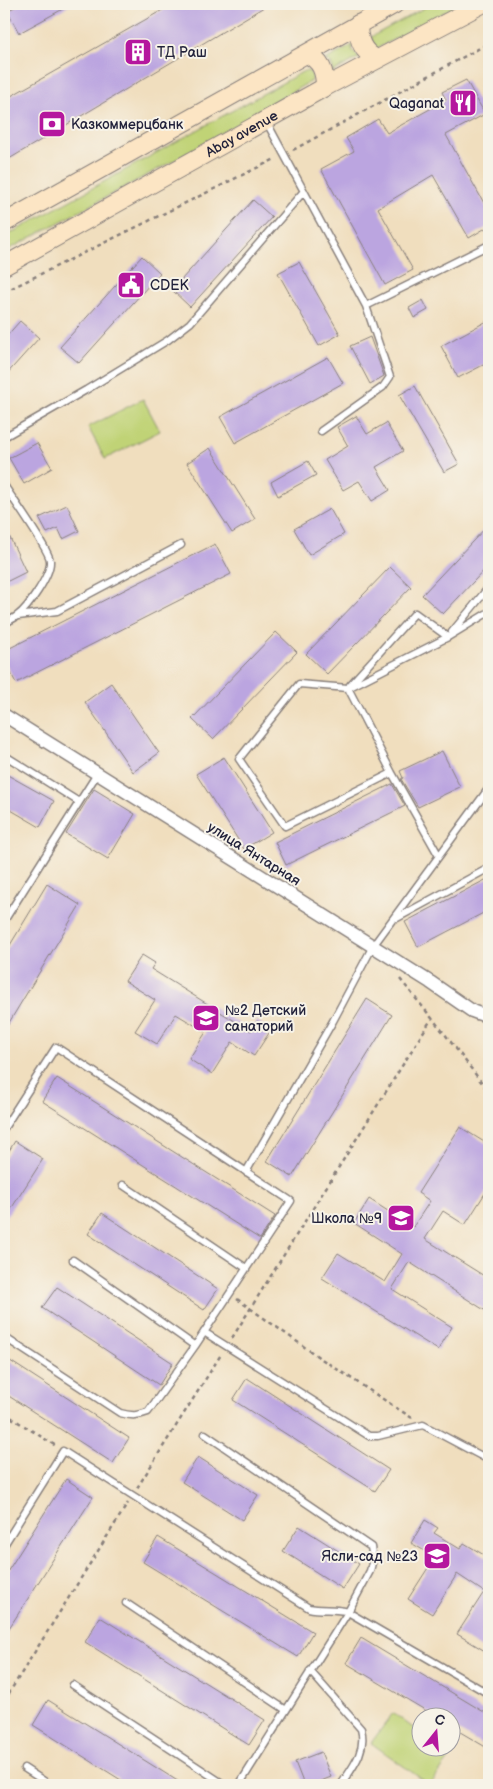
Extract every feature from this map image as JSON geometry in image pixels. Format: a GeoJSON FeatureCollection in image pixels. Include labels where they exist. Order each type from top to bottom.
{"type":"FeatureCollection","features":[{"type":"Feature","properties":{"kind":"main road"},"geometry":{"type":"LineString","coordinates":[[4,223],[395,4]]}},
{"type":"Feature","properties":{"kind":"main road","name":"Abay avenue"},"geometry":{"type":"LineString","coordinates":[[4,266],[325,87],[482,4]]}},
{"type":"Feature","properties":{"kind":"main road"},"geometry":{"type":"LineString","coordinates":[[358,24],[358,36],[362,46],[368,55],[377,59]]}},
{"type":"Feature","properties":{"kind":"main road"},"geometry":{"type":"LineString","coordinates":[[307,54],[316,58],[322,67],[325,76],[325,87]]}},
{"type":"Feature","properties":{"kind":"street","name":"улица Янтарная"},"geometry":{"type":"LineString","coordinates":[[4,715],[373,946],[472,1011],[480,1014],[489,1011]]}},
{"type":"Feature","properties":{"kind":"lane"},"geometry":{"type":"LineString","coordinates":[[265,120],[366,306],[390,377],[383,387],[321,431]]}},
{"type":"Feature","properties":{"kind":"lane"},"geometry":{"type":"LineString","coordinates":[[4,437],[168,340],[190,323],[304,191]]}},
{"type":"Feature","properties":{"kind":"lane"},"geometry":{"type":"LineString","coordinates":[[366,306],[489,245]]}},
{"type":"Feature","properties":{"kind":"lane"},"geometry":{"type":"LineString","coordinates":[[4,486],[50,560],[46,577],[18,616]]}},
{"type":"Feature","properties":{"kind":"lane"},"geometry":{"type":"LineString","coordinates":[[4,624],[18,616],[56,612],[181,545]]}},
{"type":"Feature","properties":{"kind":"lane"},"geometry":{"type":"LineString","coordinates":[[448,637],[489,587]]}},
{"type":"Feature","properties":{"kind":"lane"},"geometry":{"type":"LineString","coordinates":[[392,773],[284,826],[239,759],[299,684],[348,688],[448,637],[489,612]]}},
{"type":"Feature","properties":{"kind":"lane"},"geometry":{"type":"LineString","coordinates":[[348,688],[415,613],[448,637]]}},
{"type":"Feature","properties":{"kind":"lane"},"geometry":{"type":"LineString","coordinates":[[348,688],[392,773],[439,856]]}},
{"type":"Feature","properties":{"kind":"lane"},"geometry":{"type":"LineString","coordinates":[[4,755],[79,802]]}},
{"type":"Feature","properties":{"kind":"lane"},"geometry":{"type":"LineString","coordinates":[[4,920],[97,774]]}},
{"type":"Feature","properties":{"kind":"lane"},"geometry":{"type":"LineString","coordinates":[[246,1172],[333,1021],[373,946],[394,920],[489,788]]}},
{"type":"Feature","properties":{"kind":"lane"},"geometry":{"type":"LineString","coordinates":[[394,920],[489,868]]}},
{"type":"Feature","properties":{"kind":"lane"},"geometry":{"type":"LineString","coordinates":[[4,1128],[56,1047],[291,1201],[195,1346],[148,1412],[130,1416],[120,1413],[4,1337]]}},
{"type":"Feature","properties":{"kind":"lane"},"geometry":{"type":"LineString","coordinates":[[123,1185],[246,1268]]}},
{"type":"Feature","properties":{"kind":"lane"},"geometry":{"type":"LineString","coordinates":[[73,1260],[195,1346]]}},
{"type":"Feature","properties":{"kind":"lane"},"geometry":{"type":"LineString","coordinates":[[204,1332],[369,1436],[378,1436],[423,1425],[489,1460]]}},
{"type":"Feature","properties":{"kind":"lane"},"geometry":{"type":"LineString","coordinates":[[205,1434],[371,1547],[373,1559],[370,1571],[348,1612],[238,1785]]}},
{"type":"Feature","properties":{"kind":"lane"},"geometry":{"type":"LineString","coordinates":[[4,1545],[64,1451],[309,1608],[348,1612],[489,1694]]}},
{"type":"Feature","properties":{"kind":"lane"},"geometry":{"type":"LineString","coordinates":[[126,1603],[286,1710]]}},
{"type":"Feature","properties":{"kind":"lane"},"geometry":{"type":"LineString","coordinates":[[310,1672],[361,1729],[363,1746],[360,1755],[341,1785]]}},
{"type":"Feature","properties":{"kind":"lane"},"geometry":{"type":"LineString","coordinates":[[73,1685],[225,1785]]}},
{"type":"Feature","properties":{"kind":"lane"},"geometry":{"type":"LineString","coordinates":[[24,1768],[50,1785]]}},
{"type":"Feature","properties":{"kind":"path"},"geometry":{"type":"LineString","coordinates":[[4,292],[284,155],[489,43]]}},
{"type":"Feature","properties":{"kind":"path"},"geometry":{"type":"LineString","coordinates":[[397,975],[489,1092]]}},
{"type":"Feature","properties":{"kind":"path"},"geometry":{"type":"LineString","coordinates":[[4,1701],[432,1018]]}},
{"type":"Feature","properties":{"kind":"path"},"geometry":{"type":"LineString","coordinates":[[230,1294],[320,1358],[423,1425]]}},
{"type":"Feature","properties":{"kind":"path"},"geometry":{"type":"LineString","coordinates":[[4,1413],[64,1451]]}},
{"type":"Feature","properties":{"kind":"green space"},"geometry":{"type":"Polygon","coordinates":[[[431,4],[459,4],[376,49],[371,37],[431,4]]]}},
{"type":"Feature","properties":{"kind":"green space"},"geometry":{"type":"Polygon","coordinates":[[[353,45],[352,50],[357,56],[362,56],[331,73],[333,68],[330,62],[325,60],[353,45]]]}},
{"type":"Feature","properties":{"kind":"green space"},"geometry":{"type":"Polygon","coordinates":[[[304,71],[309,71],[313,77],[311,81],[175,160],[4,252],[4,237],[304,71]]]}},
{"type":"Feature","properties":{"kind":"green space"},"geometry":{"type":"Polygon","coordinates":[[[143,399],[160,431],[105,459],[88,427],[143,399]]]}},
{"type":"Feature","properties":{"kind":"green space"},"geometry":{"type":"Polygon","coordinates":[[[393,1713],[410,1726],[410,1756],[451,1756],[430,1785],[371,1743],[393,1713]]]}},
{"type":"Feature","properties":{"kind":"building"},"geometry":{"type":"Polygon","coordinates":[[[20,4],[72,4],[19,33],[7,11],[20,4]]]}},
{"type":"Feature","properties":{"kind":"building","name":"ТД Раш"},"geometry":{"type":"Polygon","coordinates":[[[173,4],[269,4],[4,162],[4,100],[173,4]]]}},
{"type":"Feature","properties":{"kind":"building"},"geometry":{"type":"Polygon","coordinates":[[[466,80],[485,114],[446,135],[489,212],[489,226],[469,238],[433,175],[378,208],[413,270],[385,285],[321,169],[354,151],[346,138],[378,119],[387,133],[446,100],[442,92],[466,80]]]}},
{"type":"Feature","properties":{"kind":"building"},"geometry":{"type":"Polygon","coordinates":[[[253,200],[272,217],[190,307],[172,290],[253,200]]]}},
{"type":"Feature","properties":{"kind":"building"},"geometry":{"type":"Polygon","coordinates":[[[142,256],[160,273],[79,363],[60,347],[142,256]]]}},
{"type":"Feature","properties":{"kind":"building"},"geometry":{"type":"Polygon","coordinates":[[[299,262],[340,334],[319,346],[278,273],[299,262]]]}},
{"type":"Feature","properties":{"kind":"building"},"geometry":{"type":"Polygon","coordinates":[[[423,300],[428,310],[414,318],[409,308],[423,300]]]}},
{"type":"Feature","properties":{"kind":"building"},"geometry":{"type":"Polygon","coordinates":[[[489,320],[489,362],[458,378],[441,346],[489,320]]]}},
{"type":"Feature","properties":{"kind":"building"},"geometry":{"type":"Polygon","coordinates":[[[20,321],[39,338],[4,377],[4,339],[20,321]]]}},
{"type":"Feature","properties":{"kind":"building"},"geometry":{"type":"Polygon","coordinates":[[[370,337],[384,376],[370,384],[350,346],[370,337]]]}},
{"type":"Feature","properties":{"kind":"building"},"geometry":{"type":"Polygon","coordinates":[[[328,357],[343,383],[235,443],[220,417],[328,357]]]}},
{"type":"Feature","properties":{"kind":"building"},"geometry":{"type":"Polygon","coordinates":[[[415,386],[459,464],[444,472],[399,395],[415,386]]]}},
{"type":"Feature","properties":{"kind":"building"},"geometry":{"type":"Polygon","coordinates":[[[356,416],[367,434],[386,423],[403,451],[376,467],[390,490],[372,501],[359,481],[343,490],[325,460],[348,446],[337,427],[356,416]]]}},
{"type":"Feature","properties":{"kind":"building"},"geometry":{"type":"Polygon","coordinates":[[[37,443],[52,468],[24,484],[9,458],[37,443]]]}},
{"type":"Feature","properties":{"kind":"building"},"geometry":{"type":"Polygon","coordinates":[[[210,448],[255,519],[232,533],[187,463],[210,448]]]}},
{"type":"Feature","properties":{"kind":"building"},"geometry":{"type":"Polygon","coordinates":[[[308,461],[316,475],[278,496],[271,482],[308,461]]]}},
{"type":"Feature","properties":{"kind":"building"},"geometry":{"type":"Polygon","coordinates":[[[67,505],[79,531],[63,539],[58,528],[47,533],[39,518],[67,505]]]}},
{"type":"Feature","properties":{"kind":"building"},"geometry":{"type":"Polygon","coordinates":[[[330,509],[344,534],[309,555],[294,529],[330,509]]]}},
{"type":"Feature","properties":{"kind":"building"},"geometry":{"type":"Polygon","coordinates":[[[489,524],[489,565],[443,614],[422,595],[489,524]]]}},
{"type":"Feature","properties":{"kind":"building"},"geometry":{"type":"Polygon","coordinates":[[[4,525],[26,572],[4,583],[4,525]]]}},
{"type":"Feature","properties":{"kind":"building"},"geometry":{"type":"Polygon","coordinates":[[[215,544],[231,574],[16,683],[4,660],[4,651],[215,544]]]}},
{"type":"Feature","properties":{"kind":"building"},"geometry":{"type":"Polygon","coordinates":[[[390,567],[411,587],[327,674],[306,654],[390,567]]]}},
{"type":"Feature","properties":{"kind":"building"},"geometry":{"type":"Polygon","coordinates":[[[276,632],[297,652],[213,739],[192,719],[276,632]]]}},
{"type":"Feature","properties":{"kind":"building"},"geometry":{"type":"Polygon","coordinates":[[[111,683],[159,753],[133,772],[85,702],[111,683]]]}},
{"type":"Feature","properties":{"kind":"building"},"geometry":{"type":"Polygon","coordinates":[[[442,751],[460,787],[418,807],[401,779],[403,778],[400,771],[442,751]]]}},
{"type":"Feature","properties":{"kind":"building"},"geometry":{"type":"Polygon","coordinates":[[[224,757],[272,832],[244,849],[196,774],[224,757]]]}},
{"type":"Feature","properties":{"kind":"building"},"geometry":{"type":"Polygon","coordinates":[[[4,773],[54,801],[40,827],[4,806],[4,773]]]}},
{"type":"Feature","properties":{"kind":"building"},"geometry":{"type":"Polygon","coordinates":[[[392,784],[405,806],[286,865],[275,842],[392,784]]]}},
{"type":"Feature","properties":{"kind":"building"},"geometry":{"type":"Polygon","coordinates":[[[94,789],[135,814],[108,859],[66,834],[94,789]]]}},
{"type":"Feature","properties":{"kind":"building"},"geometry":{"type":"Polygon","coordinates":[[[489,878],[489,910],[418,947],[405,922],[489,878]]]}},
{"type":"Feature","properties":{"kind":"building"},"geometry":{"type":"Polygon","coordinates":[[[47,884],[80,905],[4,1031],[4,955],[47,884]]]}},
{"type":"Feature","properties":{"kind":"building","name":"№2 Детский санаторий"},"geometry":{"type":"Polygon","coordinates":[[[142,955],[155,963],[151,969],[251,1031],[257,1021],[271,1030],[254,1056],[232,1042],[212,1074],[189,1059],[206,1032],[176,1014],[157,1044],[135,1031],[155,1000],[125,981],[142,955]]]}},
{"type":"Feature","properties":{"kind":"building"},"geometry":{"type":"Polygon","coordinates":[[[367,999],[392,1015],[292,1177],[267,1161],[367,999]]]}},
{"type":"Feature","properties":{"kind":"building"},"geometry":{"type":"Polygon","coordinates":[[[57,1078],[275,1216],[260,1239],[42,1101],[57,1078]]]}},
{"type":"Feature","properties":{"kind":"building"},"geometry":{"type":"Polygon","coordinates":[[[460,1127],[489,1145],[489,1187],[465,1225],[443,1211],[425,1239],[489,1279],[489,1313],[409,1262],[392,1289],[452,1327],[438,1350],[322,1278],[338,1253],[385,1282],[402,1254],[354,1223],[369,1199],[413,1227],[430,1201],[418,1193],[460,1127]]]}},
{"type":"Feature","properties":{"kind":"building"},"geometry":{"type":"Polygon","coordinates":[[[15,1141],[43,1159],[4,1220],[4,1159],[15,1141]]]}},
{"type":"Feature","properties":{"kind":"building"},"geometry":{"type":"Polygon","coordinates":[[[102,1213],[218,1289],[204,1310],[88,1234],[102,1213]]]}},
{"type":"Feature","properties":{"kind":"building"},"geometry":{"type":"Polygon","coordinates":[[[57,1287],[173,1363],[159,1385],[42,1308],[57,1287]]]}},
{"type":"Feature","properties":{"kind":"building"},"geometry":{"type":"Polygon","coordinates":[[[4,1357],[129,1438],[113,1463],[4,1393],[4,1357]]]}},
{"type":"Feature","properties":{"kind":"building"},"geometry":{"type":"Polygon","coordinates":[[[247,1378],[389,1470],[375,1491],[233,1400],[247,1378]]]}},
{"type":"Feature","properties":{"kind":"building"},"geometry":{"type":"Polygon","coordinates":[[[198,1457],[258,1495],[242,1520],[182,1482],[198,1457]]]}},
{"type":"Feature","properties":{"kind":"building"},"geometry":{"type":"Polygon","coordinates":[[[66,1479],[93,1497],[4,1636],[4,1577],[66,1479]]]}},
{"type":"Feature","properties":{"kind":"building"},"geometry":{"type":"Polygon","coordinates":[[[425,1520],[438,1528],[434,1533],[460,1549],[464,1543],[489,1558],[489,1644],[485,1651],[457,1634],[484,1592],[457,1574],[432,1614],[408,1599],[435,1557],[411,1543],[425,1520]]]}},
{"type":"Feature","properties":{"kind":"building"},"geometry":{"type":"Polygon","coordinates":[[[299,1526],[359,1564],[343,1589],[283,1551],[299,1526]]]}},
{"type":"Feature","properties":{"kind":"building"},"geometry":{"type":"Polygon","coordinates":[[[158,1537],[313,1632],[298,1657],[143,1562],[158,1537]]]}},
{"type":"Feature","properties":{"kind":"building"},"geometry":{"type":"Polygon","coordinates":[[[100,1617],[265,1720],[249,1745],[85,1642],[100,1617]]]}},
{"type":"Feature","properties":{"kind":"building"},"geometry":{"type":"Polygon","coordinates":[[[361,1638],[489,1715],[489,1749],[460,1732],[460,1706],[418,1706],[346,1663],[361,1638]]]}},
{"type":"Feature","properties":{"kind":"building"},"geometry":{"type":"Polygon","coordinates":[[[48,1700],[184,1785],[129,1785],[33,1725],[48,1700]]]}},
{"type":"Feature","properties":{"kind":"building"},"geometry":{"type":"Polygon","coordinates":[[[321,1752],[331,1777],[311,1785],[304,1785],[295,1762],[321,1752]]]}},
{"type":"Feature","properties":{"kind":"place","name":"ТД Раш"},"geometry":{"type":"Point","coordinates":[138,52]}},
{"type":"Feature","properties":{"kind":"place","name":"Qaganat"},"geometry":{"type":"Point","coordinates":[463,103]}},
{"type":"Feature","properties":{"kind":"place","name":"Казкоммерцбанк"},"geometry":{"type":"Point","coordinates":[52,124]}},
{"type":"Feature","properties":{"kind":"place","name":"CDEK"},"geometry":{"type":"Point","coordinates":[131,285]}},
{"type":"Feature","properties":{"kind":"place","name":"№2 Детский санаторий"},"geometry":{"type":"Point","coordinates":[206,1018]}},
{"type":"Feature","properties":{"kind":"place","name":"Школа №9"},"geometry":{"type":"Point","coordinates":[401,1218]}},
{"type":"Feature","properties":{"kind":"place","name":"Ясли-сад №23"},"geometry":{"type":"Point","coordinates":[437,1556]}}]}
